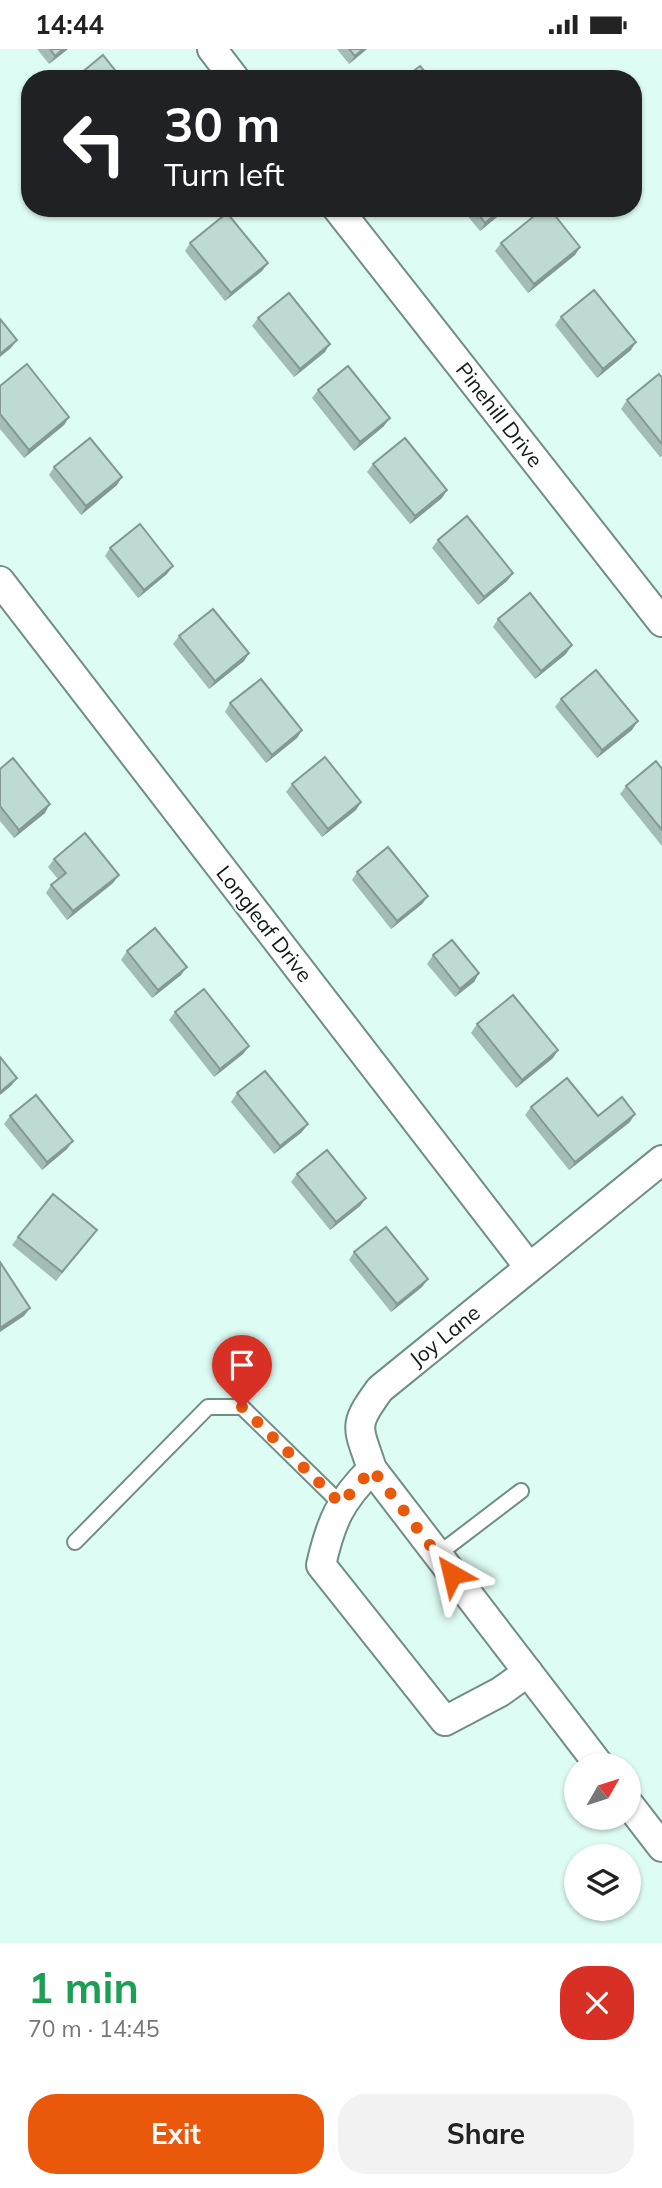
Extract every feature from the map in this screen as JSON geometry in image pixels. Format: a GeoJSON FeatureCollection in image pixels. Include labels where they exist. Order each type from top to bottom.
{"type":"FeatureCollection","features":[{"type":"Feature","properties":{"kind":"street"},"geometry":{"type":"LineString","coordinates":[[212,49],[228,70]]}},
{"type":"Feature","properties":{"kind":"street","name":"Pinehill Drive"},"geometry":{"type":"LineString","coordinates":[[344,217],[662,622]]}},
{"type":"Feature","properties":{"kind":"street","name":"Longleaf Drive"},"geometry":{"type":"LineString","coordinates":[[0,581],[529,1267]]}},
{"type":"Feature","properties":{"kind":"street","name":"Joy Lane"},"geometry":{"type":"LineString","coordinates":[[590,1753],[372,1469],[358,1426],[362,1413],[380,1389],[662,1160]]}},
{"type":"Feature","properties":{"kind":"street"},"geometry":{"type":"LineString","coordinates":[[372,1469],[341,1504],[330,1524],[321,1565],[445,1721],[500,1692],[528,1672]]}},
{"type":"Feature","properties":{"kind":"street"},"geometry":{"type":"LineString","coordinates":[[641,1819],[662,1846]]}},
{"type":"Feature","properties":{"kind":"lane"},"geometry":{"type":"LineString","coordinates":[[75,1542],[208,1407],[242,1407],[341,1504]]}},
{"type":"Feature","properties":{"kind":"lane"},"geometry":{"type":"LineString","coordinates":[[437,1555],[521,1491]]}},
{"type":"Feature","properties":{"kind":"building"},"geometry":{"type":"Polygon","coordinates":[[[50,49],[63,49],[55,56],[50,49]]]}},
{"type":"Feature","properties":{"kind":"building"},"geometry":{"type":"Polygon","coordinates":[[[349,49],[363,49],[355,56],[349,49]]]}},
{"type":"Feature","properties":{"kind":"building"},"geometry":{"type":"Polygon","coordinates":[[[103,55],[115,70],[85,70],[103,55]]]}},
{"type":"Feature","properties":{"kind":"building"},"geometry":{"type":"Polygon","coordinates":[[[222,217],[230,217],[268,263],[231,293],[190,243],[222,217]]]}},
{"type":"Feature","properties":{"kind":"building"},"geometry":{"type":"Polygon","coordinates":[[[481,217],[492,217],[485,223],[481,217]]]}},
{"type":"Feature","properties":{"kind":"building"},"geometry":{"type":"Polygon","coordinates":[[[533,217],[556,217],[580,247],[534,284],[501,243],[533,217]]]}},
{"type":"Feature","properties":{"kind":"building"},"geometry":{"type":"Polygon","coordinates":[[[594,290],[636,342],[603,369],[561,317],[594,290]]]}},
{"type":"Feature","properties":{"kind":"building"},"geometry":{"type":"Polygon","coordinates":[[[289,293],[330,344],[300,369],[258,318],[289,293]]]}},
{"type":"Feature","properties":{"kind":"building"},"geometry":{"type":"Polygon","coordinates":[[[0,319],[17,340],[0,354],[0,319]]]}},
{"type":"Feature","properties":{"kind":"building"},"geometry":{"type":"Polygon","coordinates":[[[27,364],[69,417],[29,450],[0,414],[0,386],[27,364]]]}},
{"type":"Feature","properties":{"kind":"building"},"geometry":{"type":"Polygon","coordinates":[[[348,366],[390,418],[360,442],[318,390],[348,366]]]}},
{"type":"Feature","properties":{"kind":"building"},"geometry":{"type":"Polygon","coordinates":[[[659,374],[662,378],[662,444],[627,400],[659,374]]]}},
{"type":"Feature","properties":{"kind":"building"},"geometry":{"type":"Polygon","coordinates":[[[90,438],[122,477],[86,506],[54,467],[90,438]]]}},
{"type":"Feature","properties":{"kind":"building"},"geometry":{"type":"Polygon","coordinates":[[[405,438],[447,490],[415,516],[373,464],[405,438]]]}},
{"type":"Feature","properties":{"kind":"building"},"geometry":{"type":"Polygon","coordinates":[[[467,516],[513,573],[484,597],[438,540],[467,516]]]}},
{"type":"Feature","properties":{"kind":"building"},"geometry":{"type":"Polygon","coordinates":[[[140,524],[173,566],[144,590],[110,548],[140,524]]]}},
{"type":"Feature","properties":{"kind":"building"},"geometry":{"type":"Polygon","coordinates":[[[530,593],[572,645],[541,671],[498,619],[530,593]]]}},
{"type":"Feature","properties":{"kind":"building"},"geometry":{"type":"Polygon","coordinates":[[[213,609],[249,653],[215,681],[179,636],[213,609]]]}},
{"type":"Feature","properties":{"kind":"building"},"geometry":{"type":"Polygon","coordinates":[[[596,670],[638,721],[602,750],[561,699],[596,670]]]}},
{"type":"Feature","properties":{"kind":"building"},"geometry":{"type":"Polygon","coordinates":[[[261,679],[302,730],[272,755],[230,703],[261,679]]]}},
{"type":"Feature","properties":{"kind":"building"},"geometry":{"type":"Polygon","coordinates":[[[325,757],[361,802],[328,829],[292,784],[325,757]]]}},
{"type":"Feature","properties":{"kind":"building"},"geometry":{"type":"Polygon","coordinates":[[[13,758],[50,804],[19,830],[0,806],[0,769],[13,758]]]}},
{"type":"Feature","properties":{"kind":"building"},"geometry":{"type":"Polygon","coordinates":[[[656,761],[662,769],[662,830],[626,786],[656,761]]]}},
{"type":"Feature","properties":{"kind":"building"},"geometry":{"type":"Polygon","coordinates":[[[85,833],[119,875],[73,911],[51,885],[66,873],[54,859],[85,833]]]}},
{"type":"Feature","properties":{"kind":"building"},"geometry":{"type":"Polygon","coordinates":[[[388,847],[428,896],[397,921],[357,872],[388,847]]]}},
{"type":"Feature","properties":{"kind":"building"},"geometry":{"type":"Polygon","coordinates":[[[155,928],[187,967],[158,990],[127,951],[155,928]]]}},
{"type":"Feature","properties":{"kind":"building"},"geometry":{"type":"Polygon","coordinates":[[[452,940],[479,973],[460,989],[433,955],[452,940]]]}},
{"type":"Feature","properties":{"kind":"building"},"geometry":{"type":"Polygon","coordinates":[[[204,989],[249,1046],[220,1069],[175,1012],[204,989]]]}},
{"type":"Feature","properties":{"kind":"building"},"geometry":{"type":"Polygon","coordinates":[[[513,995],[558,1050],[522,1080],[477,1024],[513,995]]]}},
{"type":"Feature","properties":{"kind":"building"},"geometry":{"type":"Polygon","coordinates":[[[0,1057],[17,1078],[0,1092],[0,1057]]]}},
{"type":"Feature","properties":{"kind":"building"},"geometry":{"type":"Polygon","coordinates":[[[265,1071],[308,1124],[280,1146],[237,1093],[265,1071]]]}},
{"type":"Feature","properties":{"kind":"building"},"geometry":{"type":"Polygon","coordinates":[[[567,1078],[598,1116],[622,1097],[635,1114],[575,1162],[531,1107],[567,1078]]]}},
{"type":"Feature","properties":{"kind":"building"},"geometry":{"type":"Polygon","coordinates":[[[36,1095],[73,1141],[47,1162],[10,1116],[36,1095]]]}},
{"type":"Feature","properties":{"kind":"building"},"geometry":{"type":"Polygon","coordinates":[[[327,1150],[366,1198],[336,1222],[297,1174],[327,1150]]]}},
{"type":"Feature","properties":{"kind":"building"},"geometry":{"type":"Polygon","coordinates":[[[53,1194],[97,1230],[62,1272],[18,1237],[53,1194]]]}},
{"type":"Feature","properties":{"kind":"building"},"geometry":{"type":"Polygon","coordinates":[[[386,1227],[428,1279],[397,1304],[354,1252],[386,1227]]]}},
{"type":"Feature","properties":{"kind":"building"},"geometry":{"type":"Polygon","coordinates":[[[0,1262],[30,1308],[0,1328],[0,1262]]]}},
{"type":"Feature","properties":{"kind":"route"},"geometry":{"type":"LineString","coordinates":[[242,1407],[341,1504],[346,1495],[372,1469],[452,1574]]}}]}
